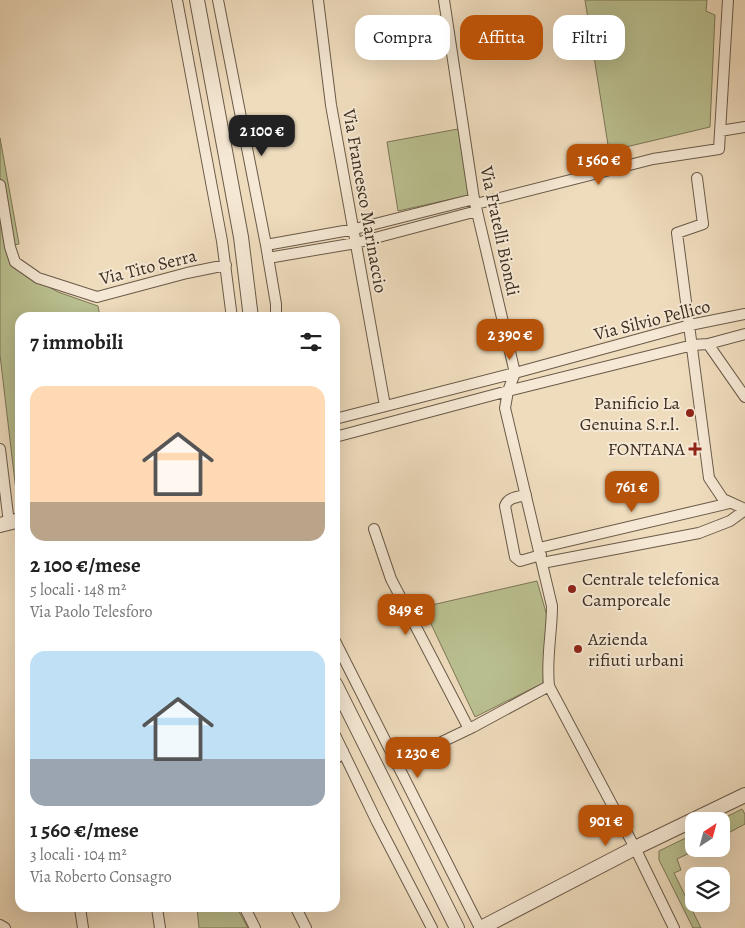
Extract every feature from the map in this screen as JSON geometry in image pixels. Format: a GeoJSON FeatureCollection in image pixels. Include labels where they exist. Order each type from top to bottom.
{"type":"FeatureCollection","features":[{"type":"Feature","properties":{"kind":"street"},"geometry":{"type":"LineString","coordinates":[[177,0],[226,265],[231,312]]}},
{"type":"Feature","properties":{"kind":"street"},"geometry":{"type":"LineString","coordinates":[[197,0],[241,237],[250,312]]}},
{"type":"Feature","properties":{"kind":"street"},"geometry":{"type":"LineString","coordinates":[[218,0],[266,245],[276,312]]}},
{"type":"Feature","properties":{"kind":"street","name":"Via Francesco Marinaccio"},"geometry":{"type":"LineString","coordinates":[[318,0],[331,105],[355,229],[385,406]]}},
{"type":"Feature","properties":{"kind":"street","name":"Via Fratelli Biondi"},"geometry":{"type":"LineString","coordinates":[[444,0],[476,205],[515,373]]}},
{"type":"Feature","properties":{"kind":"street"},"geometry":{"type":"LineString","coordinates":[[268,258],[356,243],[476,205],[653,159],[719,149],[728,0]]}},
{"type":"Feature","properties":{"kind":"street"},"geometry":{"type":"LineString","coordinates":[[720,131],[745,127]]}},
{"type":"Feature","properties":{"kind":"street"},"geometry":{"type":"LineString","coordinates":[[540,556],[699,533],[730,521],[745,509],[723,498],[710,478],[677,233],[703,224],[698,178]]}},
{"type":"Feature","properties":{"kind":"street","name":"Via Tito Serra"},"geometry":{"type":"LineString","coordinates":[[0,185],[10,247],[15,262],[38,278],[97,297],[187,273],[226,265]]}},
{"type":"Feature","properties":{"kind":"street"},"geometry":{"type":"LineString","coordinates":[[266,245],[476,205]]}},
{"type":"Feature","properties":{"kind":"street","name":"Via Silvio Pellico"},"geometry":{"type":"LineString","coordinates":[[340,418],[515,373],[690,325],[745,314]]}},
{"type":"Feature","properties":{"kind":"street","name":"Via Silvio Pellico"},"geometry":{"type":"LineString","coordinates":[[340,436],[508,391],[745,334]]}},
{"type":"Feature","properties":{"kind":"street"},"geometry":{"type":"LineString","coordinates":[[708,344],[745,397]]}},
{"type":"Feature","properties":{"kind":"street"},"geometry":{"type":"LineString","coordinates":[[515,373],[508,391],[505,408],[552,606],[547,665],[549,686],[635,848],[674,928]]}},
{"type":"Feature","properties":{"kind":"street"},"geometry":{"type":"LineString","coordinates":[[0,449],[10,523]]}},
{"type":"Feature","properties":{"kind":"street"},"geometry":{"type":"LineString","coordinates":[[526,495],[510,499],[505,506],[515,557],[520,561],[730,503]]}},
{"type":"Feature","properties":{"kind":"street"},"geometry":{"type":"LineString","coordinates":[[374,529],[391,579],[469,729]]}},
{"type":"Feature","properties":{"kind":"street"},"geometry":{"type":"LineString","coordinates":[[340,651],[481,928],[635,848],[744,798]]}},
{"type":"Feature","properties":{"kind":"street"},"geometry":{"type":"LineString","coordinates":[[396,764],[469,729],[549,686]]}},
{"type":"Feature","properties":{"kind":"street"},"geometry":{"type":"LineString","coordinates":[[340,694],[457,928]]}},
{"type":"Feature","properties":{"kind":"street"},"geometry":{"type":"LineString","coordinates":[[340,746],[432,928]]}},
{"type":"Feature","properties":{"kind":"street"},"geometry":{"type":"LineString","coordinates":[[340,755],[343,752]]}},
{"type":"Feature","properties":{"kind":"street"},"geometry":{"type":"LineString","coordinates":[[81,912],[83,928]]}},
{"type":"Feature","properties":{"kind":"street"},"geometry":{"type":"LineString","coordinates":[[158,912],[160,928]]}},
{"type":"Feature","properties":{"kind":"street"},"geometry":{"type":"LineString","coordinates":[[247,912],[255,928]]}},
{"type":"Feature","properties":{"kind":"street"},"geometry":{"type":"LineString","coordinates":[[298,912],[306,928]]}},
{"type":"Feature","properties":{"kind":"street"},"geometry":{"type":"LineString","coordinates":[[0,925],[5,928]]}},
{"type":"Feature","properties":{"kind":"green space"},"geometry":{"type":"Polygon","coordinates":[[[585,0],[707,0],[706,11],[715,15],[710,127],[609,151],[595,60],[625,60],[625,15],[587,15],[585,0]]]}},
{"type":"Feature","properties":{"kind":"green space"},"geometry":{"type":"Polygon","coordinates":[[[458,129],[470,195],[398,211],[387,142],[458,129]]]}},
{"type":"Feature","properties":{"kind":"green space"},"geometry":{"type":"Polygon","coordinates":[[[0,138],[19,244],[14,245],[24,273],[58,292],[98,306],[99,312],[15,312],[15,482],[0,355],[0,138]]]}},
{"type":"Feature","properties":{"kind":"green space"},"geometry":{"type":"Polygon","coordinates":[[[537,581],[547,616],[543,683],[475,717],[423,607],[537,581]]]}},
{"type":"Feature","properties":{"kind":"green space"},"geometry":{"type":"Polygon","coordinates":[[[742,809],[745,814],[745,824],[730,832],[730,815],[742,809]]]}},
{"type":"Feature","properties":{"kind":"green space"},"geometry":{"type":"Polygon","coordinates":[[[685,838],[685,855],[677,859],[681,870],[674,873],[685,895],[685,912],[659,860],[659,851],[685,838]]]}},
{"type":"Feature","properties":{"kind":"green space"},"geometry":{"type":"Polygon","coordinates":[[[197,912],[239,912],[248,928],[199,928],[197,912]]]}},
{"type":"Feature","properties":{"kind":"green space"},"geometry":{"type":"Polygon","coordinates":[[[685,912],[693,912],[701,928],[693,928],[685,912]]]}},
{"type":"Feature","properties":{"kind":"place","name":"Panificio La Genuina S.r.l."},"geometry":{"type":"Point","coordinates":[690,413]}},
{"type":"Feature","properties":{"kind":"place","name":"FONTANA"},"geometry":{"type":"Point","coordinates":[695,449]}},
{"type":"Feature","properties":{"kind":"place","name":"Centrale telefonica Camporeale"},"geometry":{"type":"Point","coordinates":[572,589]}},
{"type":"Feature","properties":{"kind":"place","name":"Azienda rifiuti urbani"},"geometry":{"type":"Point","coordinates":[578,649]}}]}
